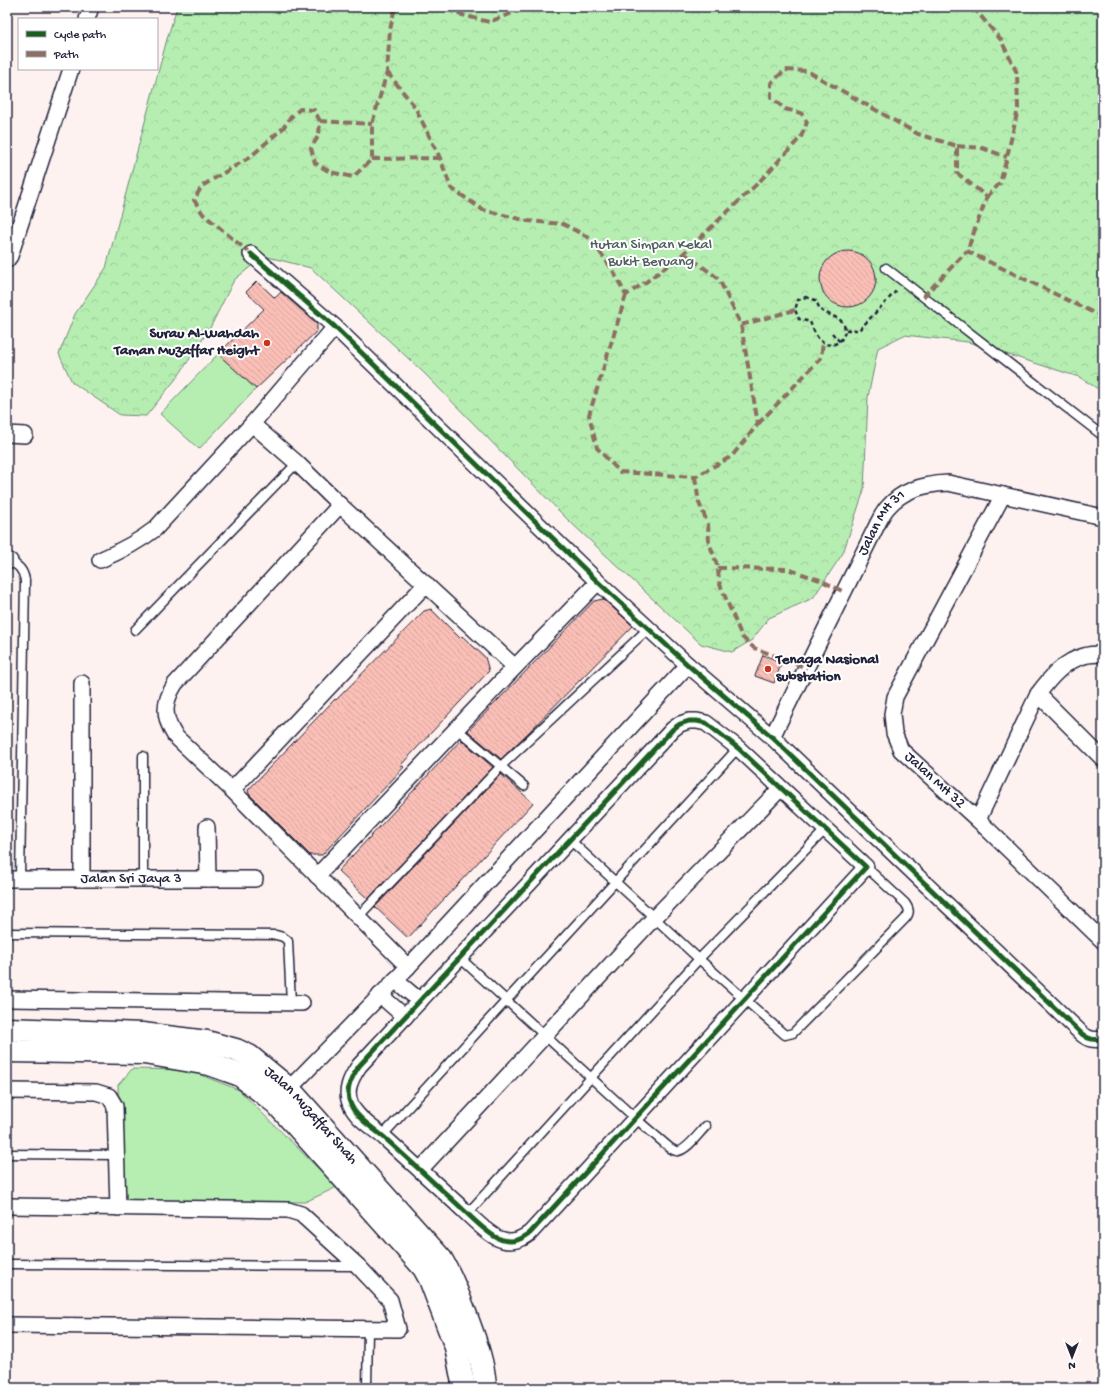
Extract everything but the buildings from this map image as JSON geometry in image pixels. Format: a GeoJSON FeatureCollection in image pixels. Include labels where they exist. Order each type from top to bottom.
{"type":"FeatureCollection","features":[{"type":"Feature","properties":{"kind":"main road","name":"Jalan Muzaffar Shah"},"geometry":{"type":"LineString","coordinates":[[7,1029],[142,1034],[207,1042],[236,1050],[249,1056],[424,1268],[430,1278],[456,1347],[464,1388]]}},
{"type":"Feature","properties":{"kind":"main road","name":"Jalan Muzaffar Shah"},"geometry":{"type":"LineString","coordinates":[[7,1051],[144,1054],[209,1064],[240,1075],[282,1096],[441,1259],[450,1273],[478,1347],[484,1379],[484,1388]]}},
{"type":"Feature","properties":{"kind":"street"},"geometry":{"type":"LineString","coordinates":[[87,18],[91,7]]}},
{"type":"Feature","properties":{"kind":"street"},"geometry":{"type":"LineString","coordinates":[[7,260],[10,256],[71,70]]}},
{"type":"Feature","properties":{"kind":"street"},"geometry":{"type":"LineString","coordinates":[[251,254],[335,327],[598,582],[688,665],[772,738],[1082,1034],[1088,1039],[1096,1041],[1103,1039]]}},
{"type":"Feature","properties":{"kind":"street"},"geometry":{"type":"LineString","coordinates":[[100,560],[141,541],[155,529],[252,424],[335,327]]}},
{"type":"Feature","properties":{"kind":"street"},"geometry":{"type":"LineString","coordinates":[[252,424],[297,463],[340,505],[515,667]]}},
{"type":"Feature","properties":{"kind":"street"},"geometry":{"type":"LineString","coordinates":[[7,434],[24,435]]}},
{"type":"Feature","properties":{"kind":"street","name":"Jalan MH 31"},"geometry":{"type":"LineString","coordinates":[[772,738],[878,523],[888,507],[899,496],[914,488],[931,484],[948,483],[1103,517]]}},
{"type":"Feature","properties":{"kind":"street","name":"Jalan MH 32"},"geometry":{"type":"LineString","coordinates":[[1003,495],[895,697],[892,714],[894,733],[901,750],[978,820],[1103,941]]}},
{"type":"Feature","properties":{"kind":"street"},"geometry":{"type":"LineString","coordinates":[[340,505],[175,684],[168,694],[165,705],[169,727],[175,736],[232,790],[408,967]]}},
{"type":"Feature","properties":{"kind":"street"},"geometry":{"type":"LineString","coordinates":[[317,876],[515,667],[598,582]]}},
{"type":"Feature","properties":{"kind":"street"},"geometry":{"type":"LineString","coordinates":[[232,790],[426,584]]}},
{"type":"Feature","properties":{"kind":"street"},"geometry":{"type":"LineString","coordinates":[[978,820],[1038,694],[1049,679],[1063,666],[1083,656],[1103,654]]}},
{"type":"Feature","properties":{"kind":"street"},"geometry":{"type":"LineString","coordinates":[[282,1096],[408,967],[688,665]]}},
{"type":"Feature","properties":{"kind":"street"},"geometry":{"type":"LineString","coordinates":[[82,683],[82,879]]}},
{"type":"Feature","properties":{"kind":"street"},"geometry":{"type":"LineString","coordinates":[[1038,694],[1103,759]]}},
{"type":"Feature","properties":{"kind":"street"},"geometry":{"type":"LineString","coordinates":[[689,721],[706,723],[738,748],[781,788],[866,867],[523,1238],[513,1242],[494,1236],[467,1214],[420,1170],[356,1114],[350,1105],[348,1086],[352,1076],[359,1066],[673,729],[680,724],[689,721]]}},
{"type":"Feature","properties":{"kind":"street"},"geometry":{"type":"LineString","coordinates":[[420,1170],[654,918],[781,788]]}},
{"type":"Feature","properties":{"kind":"street"},"geometry":{"type":"LineString","coordinates":[[207,827],[208,879]]}},
{"type":"Feature","properties":{"kind":"street","name":"Jalan Sri Jaya 3"},"geometry":{"type":"LineString","coordinates":[[14,879],[255,879]]}},
{"type":"Feature","properties":{"kind":"street"},"geometry":{"type":"LineString","coordinates":[[395,980],[420,1001]]}},
{"type":"Feature","properties":{"kind":"street"},"geometry":{"type":"LineString","coordinates":[[380,995],[404,1017]]}},
{"type":"Feature","properties":{"kind":"street"},"geometry":{"type":"LineString","coordinates":[[7,999],[296,1003]]}},
{"type":"Feature","properties":{"kind":"street"},"geometry":{"type":"LineString","coordinates":[[7,1091],[96,1092],[109,1096],[115,1106],[118,1208]]}},
{"type":"Feature","properties":{"kind":"street"},"geometry":{"type":"LineString","coordinates":[[7,1206],[288,1210],[301,1214],[358,1266],[390,1300],[398,1329],[7,1325]]}},
{"type":"Feature","properties":{"kind":"lane"},"geometry":{"type":"LineString","coordinates":[[886,268],[1103,436]]}},
{"type":"Feature","properties":{"kind":"lane"},"geometry":{"type":"LineString","coordinates":[[135,630],[297,463]]}},
{"type":"Feature","properties":{"kind":"lane"},"geometry":{"type":"LineString","coordinates":[[8,561],[18,565],[23,571],[25,580],[14,879]]}},
{"type":"Feature","properties":{"kind":"lane"},"geometry":{"type":"LineString","coordinates":[[358,917],[501,766],[649,628]]}},
{"type":"Feature","properties":{"kind":"lane"},"geometry":{"type":"LineString","coordinates":[[457,729],[524,786]]}},
{"type":"Feature","properties":{"kind":"lane"},"geometry":{"type":"LineString","coordinates":[[382,1136],[738,748]]}},
{"type":"Feature","properties":{"kind":"lane"},"geometry":{"type":"LineString","coordinates":[[143,756],[143,879]]}},
{"type":"Feature","properties":{"kind":"lane"},"geometry":{"type":"LineString","coordinates":[[467,1214],[699,959],[825,830]]}},
{"type":"Feature","properties":{"kind":"lane"},"geometry":{"type":"LineString","coordinates":[[570,840],[744,1000],[785,1035],[793,1033],[906,919],[909,914],[909,908],[906,903],[866,867]]}},
{"type":"Feature","properties":{"kind":"lane"},"geometry":{"type":"LineString","coordinates":[[7,933],[276,935],[283,937],[288,941],[296,1003]]}},
{"type":"Feature","properties":{"kind":"lane"},"geometry":{"type":"LineString","coordinates":[[460,958],[545,1034],[635,1118],[670,1148],[676,1151],[680,1151],[685,1148],[706,1126]]}},
{"type":"Feature","properties":{"kind":"lane"},"geometry":{"type":"LineString","coordinates":[[7,1154],[116,1155]]}},
{"type":"Feature","properties":{"kind":"lane"},"geometry":{"type":"LineString","coordinates":[[7,1264],[358,1266]]}},
{"type":"Feature","properties":{"kind":"lane"},"geometry":{"type":"LineString","coordinates":[[367,1388],[368,1329]]}},
{"type":"Feature","properties":{"kind":"path"},"geometry":{"type":"LineString","coordinates":[[846,330],[859,330],[904,283]]}},
{"type":"Feature","properties":{"kind":"path"},"geometry":{"type":"LineString","coordinates":[[806,297],[815,300],[820,310],[842,322],[846,330],[840,342],[831,345],[823,343],[810,322],[799,319],[795,310],[798,300],[806,297]]}},
{"type":"Feature","properties":{"kind":"path"},"geometry":{"type":"LineString","coordinates":[[832,333],[840,342]]}},
{"type":"Feature","properties":{"kind":"green space","name":"Hutan Simpan Kekal Bukit Beruang"},"geometry":{"type":"Polygon","coordinates":[[[177,7],[1103,7],[1103,392],[1079,377],[968,342],[904,335],[878,348],[868,397],[864,490],[843,553],[813,598],[769,618],[752,640],[732,652],[701,644],[567,519],[425,374],[311,268],[264,256],[234,280],[210,328],[179,375],[146,416],[120,415],[72,382],[59,354],[75,314],[106,268],[167,39],[177,7]]]}},
{"type":"Feature","properties":{"kind":"green space"},"geometry":{"type":"Polygon","coordinates":[[[218,354],[256,389],[199,449],[160,414],[218,354]]]}},
{"type":"Feature","properties":{"kind":"green space"},"geometry":{"type":"Polygon","coordinates":[[[132,1069],[188,1070],[239,1090],[337,1187],[305,1202],[120,1201],[118,1085],[132,1069]]]}},
{"type":"Feature","properties":{"kind":"marked path"},"geometry":{"type":"LineString","coordinates":[[251,254],[203,214],[194,200],[202,186],[250,157],[283,128],[291,117],[300,109],[314,110],[320,121],[319,135],[311,148],[315,163],[330,172],[353,177],[372,159],[372,124],[387,72],[390,30],[395,7]]}},
{"type":"Feature","properties":{"kind":"marked path"},"geometry":{"type":"LineString","coordinates":[[448,7],[455,13],[489,22],[518,11],[522,7]]}},
{"type":"Feature","properties":{"kind":"marked path"},"geometry":{"type":"LineString","coordinates":[[973,7],[1001,40],[1017,73],[1018,109],[1007,157],[1000,183],[987,197]]}},
{"type":"Feature","properties":{"kind":"marked path"},"geometry":{"type":"LineString","coordinates":[[387,72],[415,107],[440,158],[451,188],[483,210],[528,221],[563,224],[590,238],[612,269],[626,295],[646,282],[684,253],[758,183],[801,137],[807,122],[801,113],[785,109],[771,97],[771,83],[785,70],[807,71],[918,134],[957,146],[957,173],[987,197],[967,251],[1103,316]]}},
{"type":"Feature","properties":{"kind":"marked path"},"geometry":{"type":"LineString","coordinates":[[320,121],[372,124]]}},
{"type":"Feature","properties":{"kind":"marked path"},"geometry":{"type":"LineString","coordinates":[[957,146],[982,148],[1007,157]]}},
{"type":"Feature","properties":{"kind":"marked path"},"geometry":{"type":"LineString","coordinates":[[372,159],[440,158]]}},
{"type":"Feature","properties":{"kind":"marked path"},"geometry":{"type":"LineString","coordinates":[[923,297],[967,251]]}},
{"type":"Feature","properties":{"kind":"marked path"},"geometry":{"type":"LineString","coordinates":[[626,295],[589,415],[597,448],[620,472],[695,477],[732,456],[758,424],[741,325],[719,279],[684,253]]}},
{"type":"Feature","properties":{"kind":"marked path"},"geometry":{"type":"LineString","coordinates":[[741,325],[795,310]]}},
{"type":"Feature","properties":{"kind":"marked path"},"geometry":{"type":"LineString","coordinates":[[758,424],[821,358],[823,343]]}},
{"type":"Feature","properties":{"kind":"marked path"},"geometry":{"type":"LineString","coordinates":[[695,477],[699,503],[708,524],[709,542],[718,568],[719,582],[742,637],[754,648],[807,668]]}},
{"type":"Feature","properties":{"kind":"marked path"},"geometry":{"type":"LineString","coordinates":[[718,568],[787,569],[820,580],[844,592]]}},
{"type":"Feature","properties":{"kind":"cycle path"},"geometry":{"type":"LineString","coordinates":[[251,254],[335,327],[598,582],[688,665],[772,737],[1082,1034],[1092,1039],[1103,1039]]}},
{"type":"Feature","properties":{"kind":"cycle path"},"geometry":{"type":"LineString","coordinates":[[689,721],[706,723],[738,748],[866,867],[530,1233],[521,1239],[514,1241],[507,1241],[498,1238],[479,1225],[386,1139],[357,1115],[349,1100],[349,1085],[359,1066],[673,729],[680,724],[689,721]]}},
{"type":"Feature","properties":{"kind":"place","name":"Surau Al-Wahdah Taman Muzaffar Height"},"geometry":{"type":"Point","coordinates":[267,343]}},
{"type":"Feature","properties":{"kind":"place","name":"Tenaga Nasional substation"},"geometry":{"type":"Point","coordinates":[768,669]}}]}
